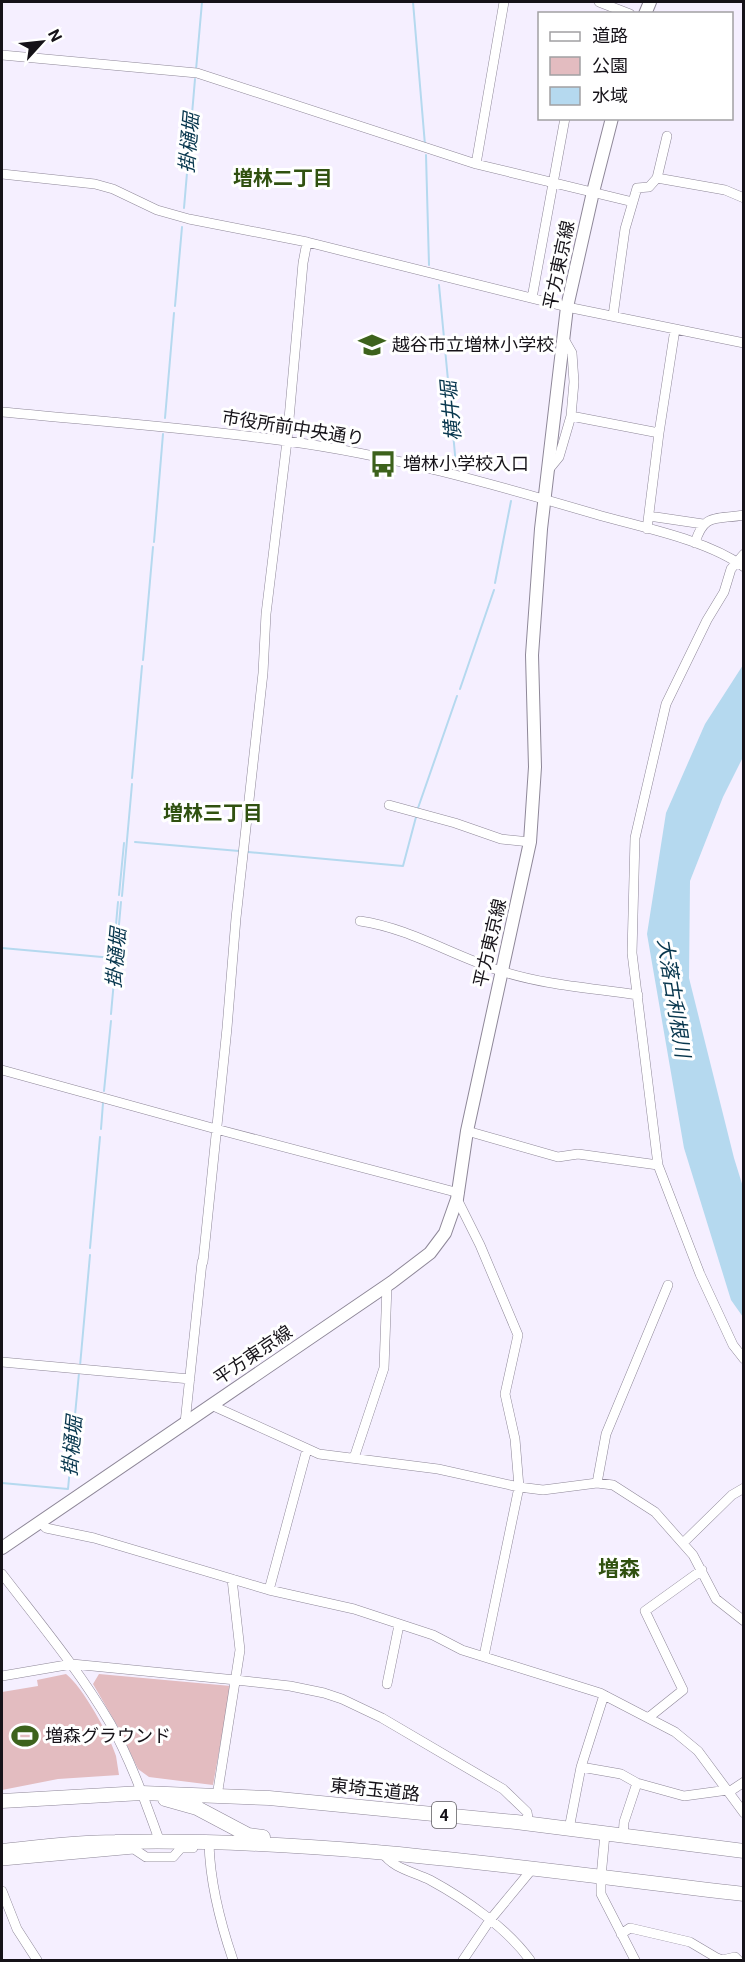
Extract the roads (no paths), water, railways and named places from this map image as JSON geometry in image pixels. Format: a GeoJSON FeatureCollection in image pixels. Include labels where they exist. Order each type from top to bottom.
{"type":"FeatureCollection","features":[{"type":"Feature","properties":{"kind":"highway","name":"東埼玉道路"},"geometry":{"type":"LineString","coordinates":[[2,1801],[142,1793],[268,1798],[529,1824],[744,1851]]}},
{"type":"Feature","properties":{"kind":"highway"},"geometry":{"type":"LineString","coordinates":[[142,1793],[197,1808],[248,1835],[301,1846]]}},
{"type":"Feature","properties":{"kind":"highway"},"geometry":{"type":"LineString","coordinates":[[2,1851],[114,1842],[160,1842],[210,1846],[301,1846],[533,1868],[744,1894]]}},
{"type":"Feature","properties":{"kind":"main road","name":"平方東京線"},"geometry":{"type":"LineString","coordinates":[[2,1548],[387,1285],[430,1253],[445,1233],[458,1196],[467,1131],[530,842],[535,767],[532,655],[545,498],[567,307],[611,120]]}},
{"type":"Feature","properties":{"kind":"street"},"geometry":{"type":"LineString","coordinates":[[476,164],[504,2]]}},
{"type":"Feature","properties":{"kind":"street"},"geometry":{"type":"LineString","coordinates":[[599,2],[625,12]]}},
{"type":"Feature","properties":{"kind":"street"},"geometry":{"type":"LineString","coordinates":[[2,55],[195,73],[476,164],[633,202]]}},
{"type":"Feature","properties":{"kind":"street"},"geometry":{"type":"LineString","coordinates":[[532,298],[565,120]]}},
{"type":"Feature","properties":{"kind":"street"},"geometry":{"type":"LineString","coordinates":[[613,316],[625,229],[637,188],[649,187],[657,178],[667,136]]}},
{"type":"Feature","properties":{"kind":"street"},"geometry":{"type":"LineString","coordinates":[[2,174],[95,184],[113,189],[157,210],[189,219],[308,242],[567,307],[744,344]]}},
{"type":"Feature","properties":{"kind":"street"},"geometry":{"type":"LineString","coordinates":[[657,178],[724,190],[744,198]]}},
{"type":"Feature","properties":{"kind":"street"},"geometry":{"type":"LineString","coordinates":[[185,1423],[263,674],[266,614],[287,441],[302,274],[308,242]]}},
{"type":"Feature","properties":{"kind":"street"},"geometry":{"type":"LineString","coordinates":[[647,529],[675,330]]}},
{"type":"Feature","properties":{"kind":"street"},"geometry":{"type":"LineString","coordinates":[[550,468],[559,457],[571,416],[574,382],[572,353],[564,339]]}},
{"type":"Feature","properties":{"kind":"street","name":"市役所前中央通り"},"geometry":{"type":"LineString","coordinates":[[2,412],[287,441],[424,467],[545,498],[694,543],[741,561]]}},
{"type":"Feature","properties":{"kind":"street"},"geometry":{"type":"LineString","coordinates":[[571,416],[659,433]]}},
{"type":"Feature","properties":{"kind":"street"},"geometry":{"type":"LineString","coordinates":[[694,543],[704,524],[714,518],[744,515]]}},
{"type":"Feature","properties":{"kind":"street"},"geometry":{"type":"LineString","coordinates":[[649,516],[704,524]]}},
{"type":"Feature","properties":{"kind":"street"},"geometry":{"type":"LineString","coordinates":[[741,561],[731,569],[724,592],[696,641],[663,714],[635,838],[632,953],[658,1165],[700,1274],[733,1346],[744,1359]]}},
{"type":"Feature","properties":{"kind":"street"},"geometry":{"type":"LineString","coordinates":[[389,805],[455,823],[501,839],[530,842]]}},
{"type":"Feature","properties":{"kind":"street"},"geometry":{"type":"LineString","coordinates":[[360,921],[381,924],[501,971],[638,995]]}},
{"type":"Feature","properties":{"kind":"street"},"geometry":{"type":"LineString","coordinates":[[2,1070],[458,1196],[518,1335],[505,1394],[515,1439],[519,1487],[484,1656]]}},
{"type":"Feature","properties":{"kind":"street"},"geometry":{"type":"LineString","coordinates":[[467,1131],[558,1157],[578,1154],[658,1165]]}},
{"type":"Feature","properties":{"kind":"street"},"geometry":{"type":"LineString","coordinates":[[354,1458],[384,1368],[387,1285]]}},
{"type":"Feature","properties":{"kind":"street"},"geometry":{"type":"LineString","coordinates":[[597,1484],[606,1434],[668,1285]]}},
{"type":"Feature","properties":{"kind":"street"},"geometry":{"type":"LineString","coordinates":[[2,1362],[190,1379]]}},
{"type":"Feature","properties":{"kind":"street"},"geometry":{"type":"LineString","coordinates":[[211,1405],[319,1454],[438,1468],[519,1487],[543,1490],[597,1484],[613,1485],[655,1512],[693,1555],[716,1599],[744,1621]]}},
{"type":"Feature","properties":{"kind":"street"},"geometry":{"type":"LineString","coordinates":[[269,1590],[307,1449]]}},
{"type":"Feature","properties":{"kind":"street"},"geometry":{"type":"LineString","coordinates":[[683,1543],[732,1495],[744,1488]]}},
{"type":"Feature","properties":{"kind":"street"},"geometry":{"type":"LineString","coordinates":[[40,1522],[46,1528],[134,1548],[269,1590],[354,1609],[433,1635],[462,1650],[604,1695],[675,1732],[698,1751],[744,1813]]}},
{"type":"Feature","properties":{"kind":"street"},"geometry":{"type":"LineString","coordinates":[[648,1718],[683,1690],[645,1611],[702,1570]]}},
{"type":"Feature","properties":{"kind":"street"},"geometry":{"type":"LineString","coordinates":[[2,1574],[72,1664],[109,1722],[142,1793],[160,1842]]}},
{"type":"Feature","properties":{"kind":"street"},"geometry":{"type":"LineString","coordinates":[[218,1790],[240,1650],[232,1579]]}},
{"type":"Feature","properties":{"kind":"street"},"geometry":{"type":"LineString","coordinates":[[387,1684],[399,1625]]}},
{"type":"Feature","properties":{"kind":"street"},"geometry":{"type":"LineString","coordinates":[[2,1676],[72,1664],[236,1680],[316,1691],[363,1708],[503,1789],[527,1812],[529,1824]]}},
{"type":"Feature","properties":{"kind":"street"},"geometry":{"type":"LineString","coordinates":[[569,1829],[581,1767],[604,1695]]}},
{"type":"Feature","properties":{"kind":"street"},"geometry":{"type":"LineString","coordinates":[[581,1767],[621,1774],[637,1784],[684,1796],[729,1791],[744,1782]]}},
{"type":"Feature","properties":{"kind":"street"},"geometry":{"type":"LineString","coordinates":[[623,1837],[624,1822],[637,1784]]}},
{"type":"Feature","properties":{"kind":"street"},"geometry":{"type":"LineString","coordinates":[[605,1834],[601,1894],[635,1960]]}},
{"type":"Feature","properties":{"kind":"street"},"geometry":{"type":"LineString","coordinates":[[2,1861],[134,1849],[146,1857],[173,1857],[181,1848],[210,1846],[212,1881],[222,1926],[233,1960]]}},
{"type":"Feature","properties":{"kind":"street"},"geometry":{"type":"LineString","coordinates":[[383,1853],[388,1861],[430,1881],[490,1920],[530,1960]]}},
{"type":"Feature","properties":{"kind":"street"},"geometry":{"type":"LineString","coordinates":[[463,1960],[490,1920],[533,1868]]}},
{"type":"Feature","properties":{"kind":"street"},"geometry":{"type":"LineString","coordinates":[[2,1891],[17,1929],[37,1960]]}},
{"type":"Feature","properties":{"kind":"street"},"geometry":{"type":"LineString","coordinates":[[621,1934],[630,1928],[690,1942],[722,1959],[736,1959],[744,1950]]}},
{"type":"Feature","properties":{"kind":"water","name":"大落古利根川"},"geometry":{"type":"Polygon","coordinates":[[[743,665],[743,757],[723,797],[690,881],[689,978],[743,1187],[743,1317],[731,1300],[684,1148],[647,934],[666,813],[705,724],[743,665]]]}},
{"type":"Feature","properties":{"kind":"waterway","name":"掛樋堀"},"geometry":{"type":"LineString","coordinates":[[196,70],[202,2]]}},
{"type":"Feature","properties":{"kind":"waterway","name":"横井堀"},"geometry":{"type":"LineString","coordinates":[[413,2],[425,145]]}},
{"type":"Feature","properties":{"kind":"waterway","name":"掛樋堀"},"geometry":{"type":"LineString","coordinates":[[184,208],[195,79]]}},
{"type":"Feature","properties":{"kind":"waterway","name":"横井堀"},"geometry":{"type":"LineString","coordinates":[[426,155],[429,265]]}},
{"type":"Feature","properties":{"kind":"waterway","name":"掛樋堀"},"geometry":{"type":"LineString","coordinates":[[175,306],[182,227]]}},
{"type":"Feature","properties":{"kind":"waterway","name":"横井堀"},"geometry":{"type":"LineString","coordinates":[[439,285],[456,465]]}},
{"type":"Feature","properties":{"kind":"waterway","name":"掛樋堀"},"geometry":{"type":"LineString","coordinates":[[165,418],[174,313]]}},
{"type":"Feature","properties":{"kind":"waterway","name":"掛樋堀"},"geometry":{"type":"LineString","coordinates":[[154,542],[163,434]]}},
{"type":"Feature","properties":{"kind":"waterway"},"geometry":{"type":"LineString","coordinates":[[495,583],[511,501]]}},
{"type":"Feature","properties":{"kind":"waterway","name":"掛樋堀"},"geometry":{"type":"LineString","coordinates":[[143,660],[153,547]]}},
{"type":"Feature","properties":{"kind":"waterway"},"geometry":{"type":"LineString","coordinates":[[460,689],[494,590]]}},
{"type":"Feature","properties":{"kind":"waterway","name":"掛樋堀"},"geometry":{"type":"LineString","coordinates":[[132,778],[142,666]]}},
{"type":"Feature","properties":{"kind":"waterway"},"geometry":{"type":"LineString","coordinates":[[418,808],[457,696]]}},
{"type":"Feature","properties":{"kind":"waterway","name":"掛樋堀"},"geometry":{"type":"LineString","coordinates":[[122,896],[132,784]]}},
{"type":"Feature","properties":{"kind":"waterway"},"geometry":{"type":"LineString","coordinates":[[248,852],[403,866],[416,817]]}},
{"type":"Feature","properties":{"kind":"waterway"},"geometry":{"type":"LineString","coordinates":[[135,842],[239,851]]}},
{"type":"Feature","properties":{"kind":"waterway","name":"掛樋堀"},"geometry":{"type":"LineString","coordinates":[[119,895],[124,843]]}},
{"type":"Feature","properties":{"kind":"waterway"},"geometry":{"type":"LineString","coordinates":[[2,948],[113,958],[118,902]]}},
{"type":"Feature","properties":{"kind":"waterway","name":"掛樋堀"},"geometry":{"type":"LineString","coordinates":[[111,1014],[121,902]]}},
{"type":"Feature","properties":{"kind":"waterway","name":"掛樋堀"},"geometry":{"type":"LineString","coordinates":[[104,1091],[111,1021]]}},
{"type":"Feature","properties":{"kind":"waterway","name":"掛樋堀"},"geometry":{"type":"LineString","coordinates":[[101,1129],[103,1103]]}},
{"type":"Feature","properties":{"kind":"waterway","name":"掛樋堀"},"geometry":{"type":"LineString","coordinates":[[90,1248],[100,1137]]}},
{"type":"Feature","properties":{"kind":"waterway","name":"掛樋堀"},"geometry":{"type":"LineString","coordinates":[[80,1366],[90,1255]]}},
{"type":"Feature","properties":{"kind":"waterway","name":"掛樋堀"},"geometry":{"type":"LineString","coordinates":[[2,1483],[68,1489],[79,1373]]}},
{"type":"Feature","properties":{"kind":"place","name":"越谷市立増林小学校"},"geometry":{"type":"Point","coordinates":[372,345]}},
{"type":"Feature","properties":{"kind":"place","name":"増林小学校入口"},"geometry":{"type":"Point","coordinates":[383,464]}},
{"type":"Feature","properties":{"kind":"place","name":"増森グラウンド"},"geometry":{"type":"Point","coordinates":[25,1736]}},
{"type":"Feature","properties":{"kind":"district","name":"増林二丁目"},"geometry":{"type":"Point","coordinates":[283,178]}},
{"type":"Feature","properties":{"kind":"district","name":"増林三丁目"},"geometry":{"type":"Point","coordinates":[213,813]}},
{"type":"Feature","properties":{"kind":"district","name":"増森"},"geometry":{"type":"Point","coordinates":[619,1569]}}]}
